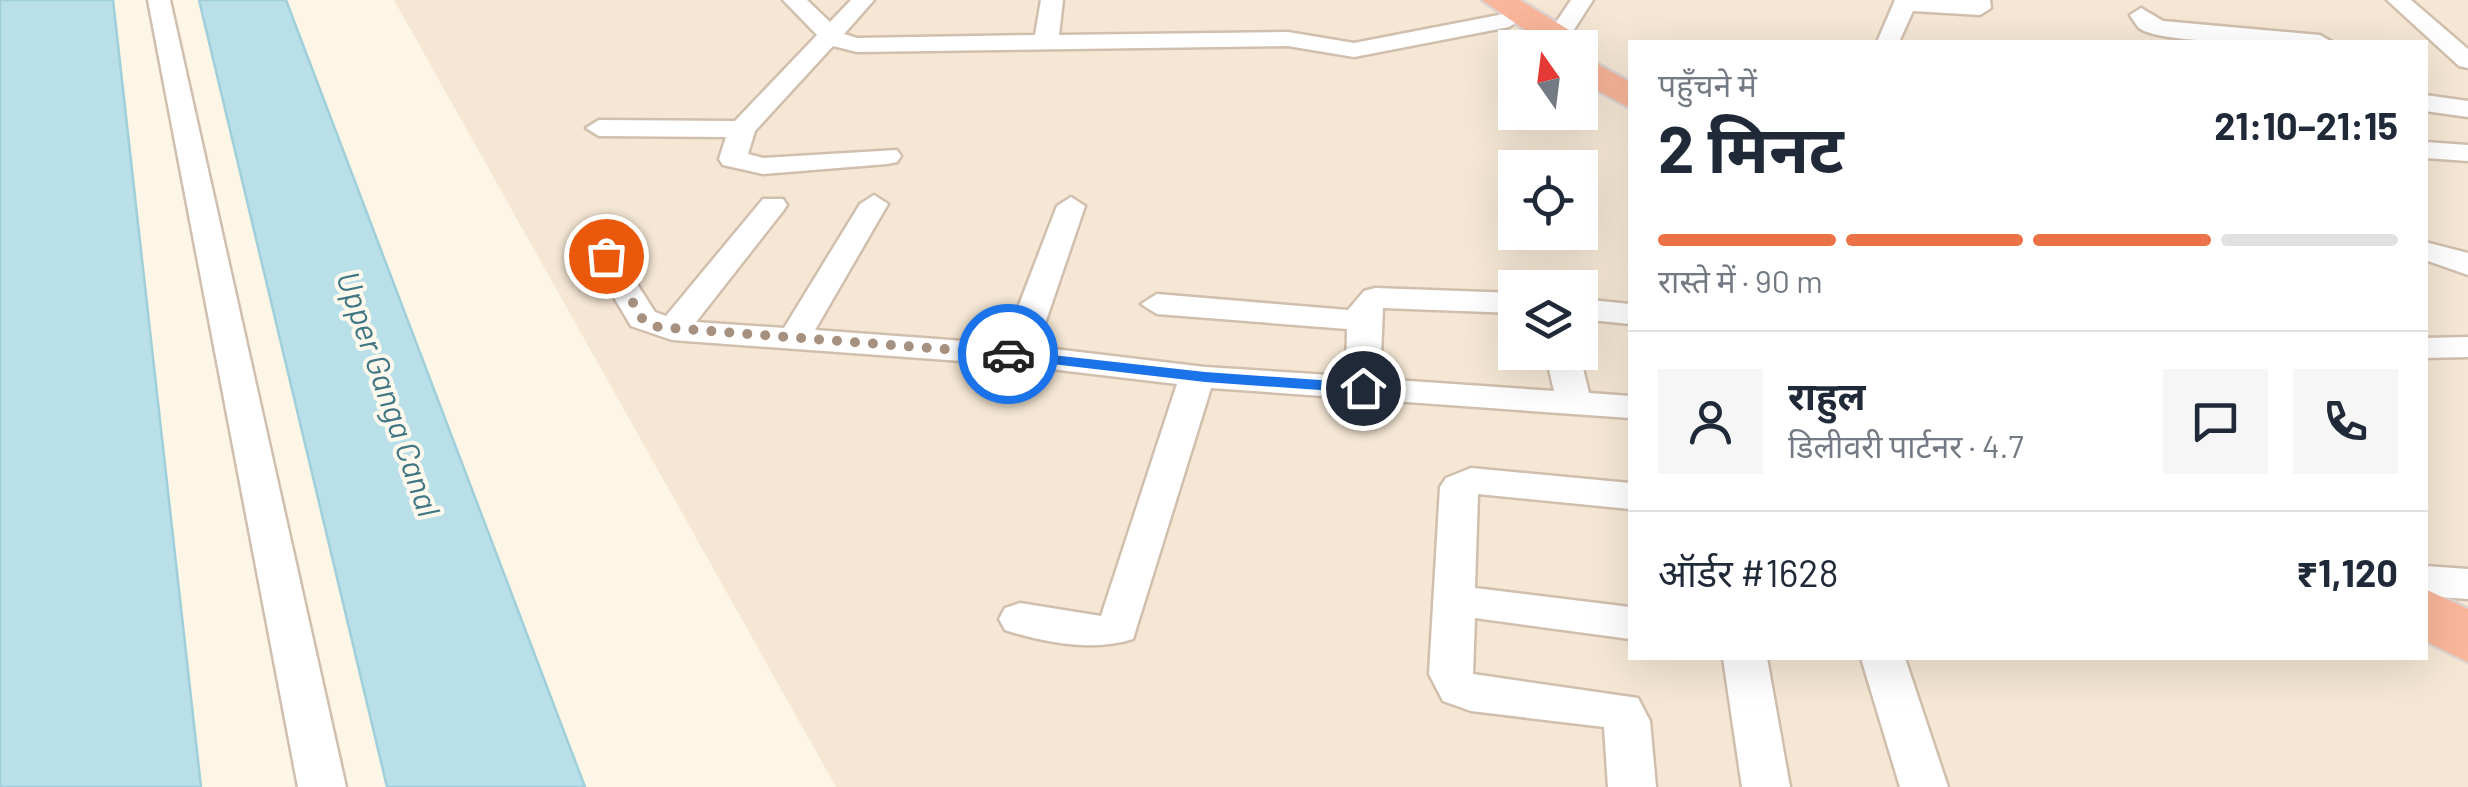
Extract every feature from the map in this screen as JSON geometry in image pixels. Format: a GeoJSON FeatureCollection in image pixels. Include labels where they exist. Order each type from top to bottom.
{"type":"FeatureCollection","features":[{"type":"Feature","properties":{"kind":"highway"},"geometry":{"type":"LineString","coordinates":[[1478,0],[1538,30]]}},
{"type":"Feature","properties":{"kind":"highway"},"geometry":{"type":"LineString","coordinates":[[1598,64],[1628,81]]}},
{"type":"Feature","properties":{"kind":"highway"},"geometry":{"type":"LineString","coordinates":[[1598,77],[1628,96]]}},
{"type":"Feature","properties":{"kind":"highway"},"geometry":{"type":"LineString","coordinates":[[2428,586],[2468,614]]}},
{"type":"Feature","properties":{"kind":"highway"},"geometry":{"type":"LineString","coordinates":[[2428,614],[2468,639]]}},
{"type":"Feature","properties":{"kind":"street"},"geometry":{"type":"LineString","coordinates":[[160,0],[322,787]]}},
{"type":"Feature","properties":{"kind":"street"},"geometry":{"type":"LineString","coordinates":[[794,0],[827,34],[857,46],[1288,39],[1354,50],[1504,10]]}},
{"type":"Feature","properties":{"kind":"street"},"geometry":{"type":"LineString","coordinates":[[862,0],[742,129],[732,154],[749,166],[887,156]]}},
{"type":"Feature","properties":{"kind":"street"},"geometry":{"type":"LineString","coordinates":[[1046,42],[1052,0]]}},
{"type":"Feature","properties":{"kind":"street"},"geometry":{"type":"LineString","coordinates":[[1572,30],[1582,0]]}},
{"type":"Feature","properties":{"kind":"street"},"geometry":{"type":"LineString","coordinates":[[1889,40],[1899,26],[1903,4],[1980,8],[1978,0]]}},
{"type":"Feature","properties":{"kind":"street"},"geometry":{"type":"LineString","coordinates":[[2398,0],[2468,62]]}},
{"type":"Feature","properties":{"kind":"street"},"geometry":{"type":"LineString","coordinates":[[2141,15],[2152,26],[2268,40]]}},
{"type":"Feature","properties":{"kind":"street"},"geometry":{"type":"LineString","coordinates":[[2428,58],[2468,62]]}},
{"type":"Feature","properties":{"kind":"street"},"geometry":{"type":"LineString","coordinates":[[2428,82],[2468,87]]}},
{"type":"Feature","properties":{"kind":"street"},"geometry":{"type":"LineString","coordinates":[[2428,103],[2468,109]]}},
{"type":"Feature","properties":{"kind":"street"},"geometry":{"type":"LineString","coordinates":[[599,128],[742,129]]}},
{"type":"Feature","properties":{"kind":"street"},"geometry":{"type":"LineString","coordinates":[[2428,150],[2468,153]]}},
{"type":"Feature","properties":{"kind":"street"},"geometry":{"type":"LineString","coordinates":[[793,340],[874,204]]}},
{"type":"Feature","properties":{"kind":"street"},"geometry":{"type":"LineString","coordinates":[[672,330],[773,205]]}},
{"type":"Feature","properties":{"kind":"street"},"geometry":{"type":"LineString","coordinates":[[1016,355],[1071,206]]}},
{"type":"Feature","properties":{"kind":"street"},"geometry":{"type":"LineString","coordinates":[[2428,251],[2450,255],[2468,266]]}},
{"type":"Feature","properties":{"kind":"street"},"geometry":{"type":"LineString","coordinates":[[606,256],[643,320],[672,330],[1016,355],[1197,376],[1628,407]]}},
{"type":"Feature","properties":{"kind":"street"},"geometry":{"type":"LineString","coordinates":[[1363,388],[1367,303],[1387,296],[1498,302]]}},
{"type":"Feature","properties":{"kind":"street"},"geometry":{"type":"LineString","coordinates":[[1156,304],[1364,321]]}},
{"type":"Feature","properties":{"kind":"street"},"geometry":{"type":"LineString","coordinates":[[1598,311],[1628,314]]}},
{"type":"Feature","properties":{"kind":"street"},"geometry":{"type":"LineString","coordinates":[[1566,370],[1574,402]]}},
{"type":"Feature","properties":{"kind":"street"},"geometry":{"type":"LineString","coordinates":[[1020,618],[1099,632],[1118,628],[1197,376]]}},
{"type":"Feature","properties":{"kind":"street"},"geometry":{"type":"LineString","coordinates":[[1628,496],[1464,483],[1457,494],[1453,682],[1471,692],[1622,711],[1628,722],[1632,787]]}},
{"type":"Feature","properties":{"kind":"street"},"geometry":{"type":"LineString","coordinates":[[2428,584],[2468,584]]}},
{"type":"Feature","properties":{"kind":"street"},"geometry":{"type":"LineString","coordinates":[[1454,600],[1628,623]]}},
{"type":"Feature","properties":{"kind":"street"},"geometry":{"type":"LineString","coordinates":[[1745,660],[1766,787]]}},
{"type":"Feature","properties":{"kind":"street"},"geometry":{"type":"LineString","coordinates":[[1884,660],[1924,787]]}},
{"type":"Feature","properties":{"kind":"shaded area"},"geometry":{"type":"Polygon","coordinates":[[[394,0],[2468,0],[2468,787],[836,787],[394,0]]]}},
{"type":"Feature","properties":{"kind":"water"},"geometry":{"type":"Polygon","coordinates":[[[0,0],[113,0],[201,787],[0,787],[0,0]]]}},
{"type":"Feature","properties":{"kind":"water","name":"Upper Ganga Canal"},"geometry":{"type":"Polygon","coordinates":[[[199,0],[286,0],[585,787],[387,787],[199,0]]]}},
{"type":"Feature","properties":{"kind":"way so far"},"geometry":{"type":"LineString","coordinates":[[606,256],[643,320],[658,327],[708,334],[1008,354]]}},
{"type":"Feature","properties":{"kind":"route"},"geometry":{"type":"LineString","coordinates":[[1008,354],[1205,377],[1363,388]]}}]}
